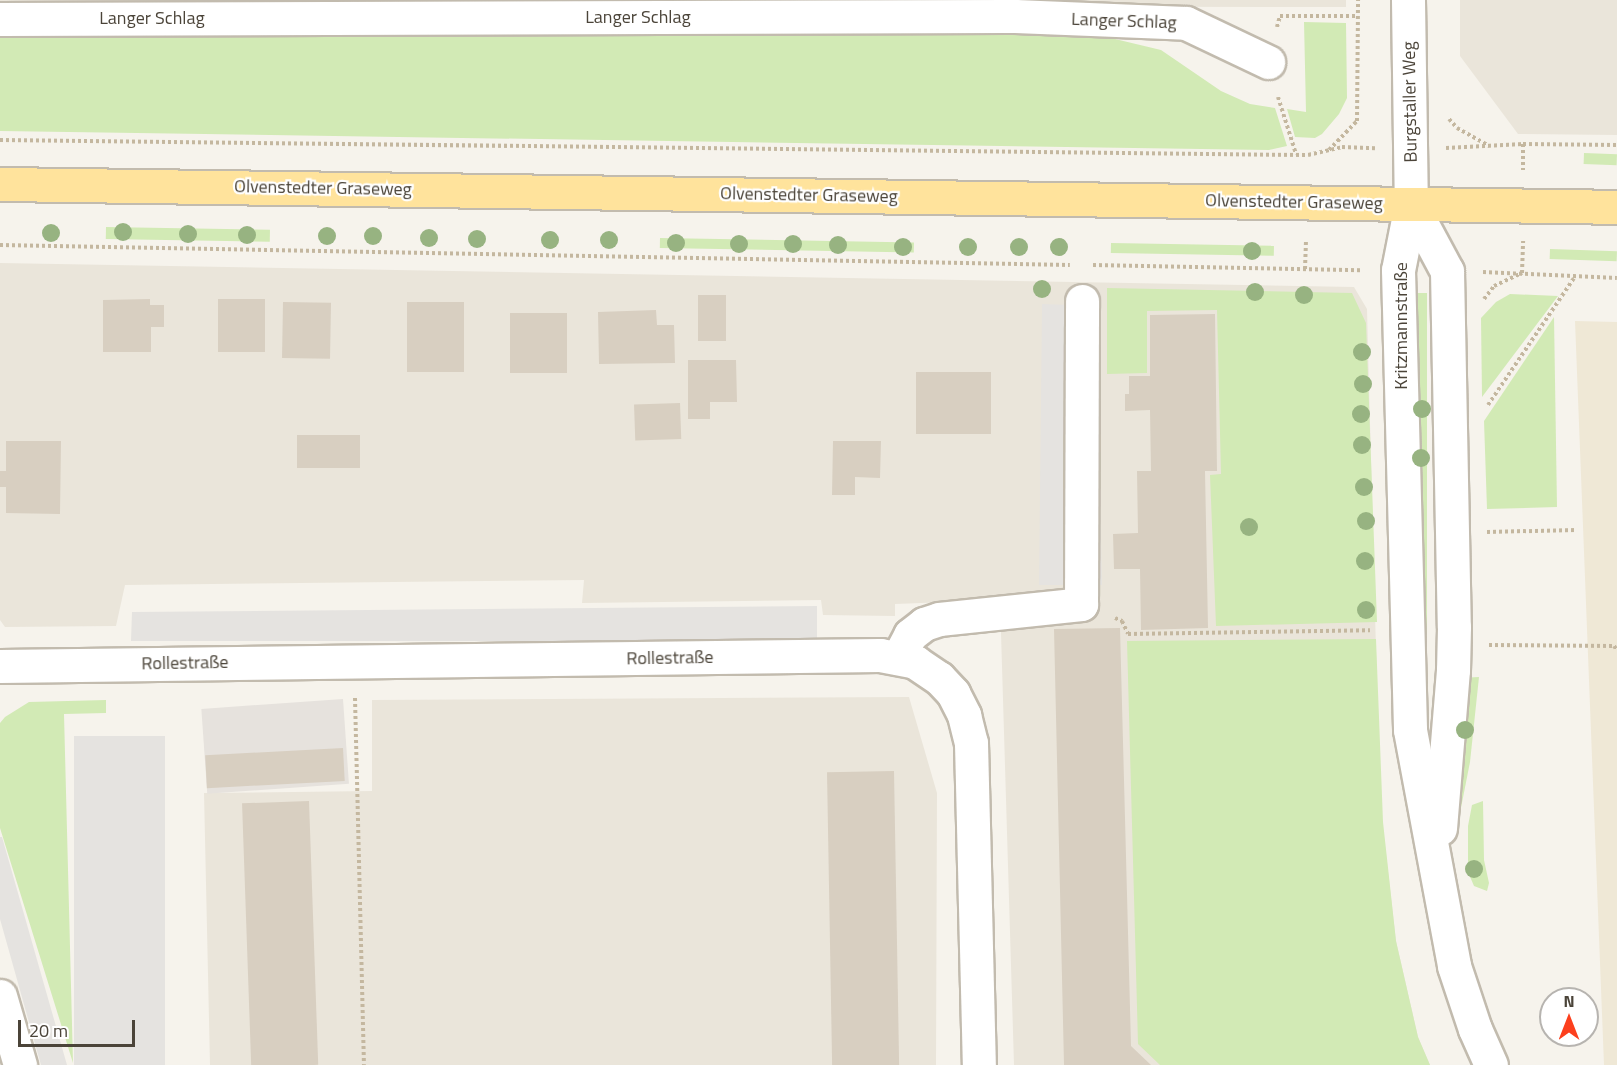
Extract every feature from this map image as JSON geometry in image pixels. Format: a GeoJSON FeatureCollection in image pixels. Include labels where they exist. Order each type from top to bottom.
{"type":"FeatureCollection","features":[{"type":"Feature","properties":{"kind":"main road","name":"Olvenstedter Graseweg"},"geometry":{"type":"LineString","coordinates":[[0,184],[1617,207]]}},
{"type":"Feature","properties":{"kind":"street","name":"Burgstaller Weg"},"geometry":{"type":"LineString","coordinates":[[1408,0],[1412,204]]}},
{"type":"Feature","properties":{"kind":"street","name":"Langer Schlag"},"geometry":{"type":"LineString","coordinates":[[0,19],[1015,16],[1186,23],[1268,62]]}},
{"type":"Feature","properties":{"kind":"street","name":"Kritzmannstraße"},"geometry":{"type":"LineString","coordinates":[[1412,204],[1398,270],[1410,730],[1454,966],[1475,1029],[1491,1065]]}},
{"type":"Feature","properties":{"kind":"street","name":"Kritzmannstraße"},"geometry":{"type":"LineString","coordinates":[[1412,204],[1447,271],[1454,648],[1437,865]]}},
{"type":"Feature","properties":{"kind":"street"},"geometry":{"type":"LineString","coordinates":[[898,658],[910,635],[924,624],[939,619],[1081,604],[1082,301]]}},
{"type":"Feature","properties":{"kind":"street","name":"Rollestraße"},"geometry":{"type":"LineString","coordinates":[[0,666],[880,655],[898,658],[926,668],[949,687],[964,715],[971,743],[978,1065]]}},
{"type":"Feature","properties":{"kind":"street"},"geometry":{"type":"LineString","coordinates":[[0,996],[20,1065]]}},
{"type":"Feature","properties":{"kind":"path"},"geometry":{"type":"LineString","coordinates":[[1328,152],[1357,121],[1358,0]]}},
{"type":"Feature","properties":{"kind":"path"},"geometry":{"type":"LineString","coordinates":[[1296,154],[1268,62],[1280,16],[1358,16]]}},
{"type":"Feature","properties":{"kind":"path","name":"Burgstaller Weg"},"geometry":{"type":"LineString","coordinates":[[1447,110],[1449,121],[1457,129],[1490,147]]}},
{"type":"Feature","properties":{"kind":"path"},"geometry":{"type":"LineString","coordinates":[[0,140],[1296,154],[1328,152],[1342,147]]}},
{"type":"Feature","properties":{"kind":"path"},"geometry":{"type":"LineString","coordinates":[[1476,147],[1523,144],[1617,145]]}},
{"type":"Feature","properties":{"kind":"path"},"geometry":{"type":"LineString","coordinates":[[0,245],[1073,265]]}},
{"type":"Feature","properties":{"kind":"path"},"geometry":{"type":"LineString","coordinates":[[1085,265],[1369,270]]}},
{"type":"Feature","properties":{"kind":"path"},"geometry":{"type":"LineString","coordinates":[[1509,272],[1574,278],[1617,278]]}},
{"type":"Feature","properties":{"kind":"path"},"geometry":{"type":"LineString","coordinates":[[1487,406],[1574,278]]}},
{"type":"Feature","properties":{"kind":"path"},"geometry":{"type":"LineString","coordinates":[[1481,532],[1576,530]]}},
{"type":"Feature","properties":{"kind":"path"},"geometry":{"type":"LineString","coordinates":[[1081,604],[1122,621],[1128,634],[1372,630]]}},
{"type":"Feature","properties":{"kind":"path"},"geometry":{"type":"LineString","coordinates":[[1483,645],[1614,646],[1617,650]]}},
{"type":"Feature","properties":{"kind":"path"},"geometry":{"type":"LineString","coordinates":[[355,688],[364,1065]]}},
{"type":"Feature","properties":{"kind":"shaded area"},"geometry":{"type":"Polygon","coordinates":[[[0,0],[1346,0],[1346,7],[0,5],[0,0]]]}},
{"type":"Feature","properties":{"kind":"shaded area"},"geometry":{"type":"Polygon","coordinates":[[[1460,0],[1617,0],[1617,135],[1518,134],[1460,56],[1460,0]]]}},
{"type":"Feature","properties":{"kind":"shaded area"},"geometry":{"type":"Polygon","coordinates":[[[0,263],[1354,287],[1367,309],[1380,802],[1396,941],[1418,1037],[1430,1065],[1014,1065],[1000,600],[895,604],[895,616],[823,615],[821,600],[582,603],[584,580],[125,585],[116,626],[5,627],[0,620],[0,263]]]}},
{"type":"Feature","properties":{"kind":"shaded area"},"geometry":{"type":"Polygon","coordinates":[[[1042,304],[1096,306],[1102,585],[1039,585],[1042,304]]]}},
{"type":"Feature","properties":{"kind":"shaded area"},"geometry":{"type":"Polygon","coordinates":[[[1575,321],[1617,322],[1617,1065],[1604,1065],[1575,321]]]}},
{"type":"Feature","properties":{"kind":"shaded area"},"geometry":{"type":"Polygon","coordinates":[[[817,606],[817,641],[131,641],[132,612],[817,606]]]}},
{"type":"Feature","properties":{"kind":"shaded area"},"geometry":{"type":"Polygon","coordinates":[[[909,697],[937,793],[936,1065],[210,1065],[204,793],[372,791],[372,700],[909,697]]]}},
{"type":"Feature","properties":{"kind":"shaded area"},"geometry":{"type":"Polygon","coordinates":[[[343,699],[349,784],[207,794],[201,709],[343,699]]]}},
{"type":"Feature","properties":{"kind":"shaded area"},"geometry":{"type":"Polygon","coordinates":[[[74,736],[165,736],[165,1065],[74,1065],[74,736]]]}},
{"type":"Feature","properties":{"kind":"shaded area"},"geometry":{"type":"Polygon","coordinates":[[[0,837],[2,837],[67,1065],[41,1065],[0,919],[0,837]]]}},
{"type":"Feature","properties":{"kind":"green space"},"geometry":{"type":"Polygon","coordinates":[[[1304,22],[1346,23],[1347,98],[1339,114],[1322,134],[1315,138],[1295,137],[1287,109],[1306,112],[1304,22]]]}},
{"type":"Feature","properties":{"kind":"green space"},"geometry":{"type":"Polygon","coordinates":[[[363,27],[1041,34],[1115,39],[1161,50],[1221,91],[1250,104],[1275,108],[1287,146],[1269,150],[0,131],[0,29],[363,27]]]}},
{"type":"Feature","properties":{"kind":"green space"},"geometry":{"type":"Polygon","coordinates":[[[1584,153],[1617,154],[1617,165],[1584,164],[1584,153]]]}},
{"type":"Feature","properties":{"kind":"green space"},"geometry":{"type":"Polygon","coordinates":[[[106,227],[270,230],[270,242],[106,239],[106,227]]]}},
{"type":"Feature","properties":{"kind":"green space"},"geometry":{"type":"Polygon","coordinates":[[[660,238],[914,242],[914,252],[660,248],[660,238]]]}},
{"type":"Feature","properties":{"kind":"green space"},"geometry":{"type":"Polygon","coordinates":[[[1111,243],[1274,246],[1274,256],[1111,253],[1111,243]]]}},
{"type":"Feature","properties":{"kind":"green space"},"geometry":{"type":"Polygon","coordinates":[[[1550,249],[1617,251],[1617,261],[1550,259],[1550,249]]]}},
{"type":"Feature","properties":{"kind":"green space"},"geometry":{"type":"Polygon","coordinates":[[[1107,288],[1352,293],[1366,323],[1377,622],[1216,626],[1210,475],[1221,474],[1217,310],[1147,311],[1147,373],[1107,374],[1107,288]]]}},
{"type":"Feature","properties":{"kind":"green space"},"geometry":{"type":"Polygon","coordinates":[[[1415,293],[1427,293],[1427,656],[1415,656],[1415,293]]]}},
{"type":"Feature","properties":{"kind":"green space"},"geometry":{"type":"Polygon","coordinates":[[[1510,294],[1558,296],[1482,397],[1481,318],[1496,302],[1510,294]]]}},
{"type":"Feature","properties":{"kind":"green space"},"geometry":{"type":"Polygon","coordinates":[[[1554,317],[1557,507],[1487,509],[1484,421],[1554,317]]]}},
{"type":"Feature","properties":{"kind":"green space"},"geometry":{"type":"Polygon","coordinates":[[[1376,639],[1383,822],[1396,941],[1418,1037],[1430,1065],[1160,1065],[1138,1044],[1127,641],[1376,639]]]}},
{"type":"Feature","properties":{"kind":"green space"},"geometry":{"type":"Polygon","coordinates":[[[1479,677],[1470,762],[1457,828],[1454,828],[1459,678],[1479,677]]]}},
{"type":"Feature","properties":{"kind":"green space"},"geometry":{"type":"Polygon","coordinates":[[[106,700],[106,713],[64,714],[73,1063],[0,828],[0,723],[5,717],[29,702],[106,700]]]}},
{"type":"Feature","properties":{"kind":"green space"},"geometry":{"type":"Polygon","coordinates":[[[1483,801],[1484,860],[1489,883],[1487,891],[1474,886],[1468,872],[1468,826],[1472,805],[1483,801]]]}},
{"type":"Feature","properties":{"kind":"building"},"geometry":{"type":"Polygon","coordinates":[[[698,295],[726,295],[726,341],[698,341],[698,295]]]}},
{"type":"Feature","properties":{"kind":"building"},"geometry":{"type":"Polygon","coordinates":[[[150,299],[150,305],[164,305],[164,327],[151,327],[151,352],[103,352],[103,300],[150,299]]]}},
{"type":"Feature","properties":{"kind":"building"},"geometry":{"type":"Polygon","coordinates":[[[218,299],[265,299],[265,352],[218,352],[218,299]]]}},
{"type":"Feature","properties":{"kind":"building"},"geometry":{"type":"Polygon","coordinates":[[[283,302],[331,303],[330,359],[282,358],[283,302]]]}},
{"type":"Feature","properties":{"kind":"building"},"geometry":{"type":"Polygon","coordinates":[[[407,302],[464,302],[464,372],[407,372],[407,302]]]}},
{"type":"Feature","properties":{"kind":"building"},"geometry":{"type":"Polygon","coordinates":[[[656,310],[657,325],[674,325],[675,363],[599,364],[598,312],[656,310]]]}},
{"type":"Feature","properties":{"kind":"building"},"geometry":{"type":"Polygon","coordinates":[[[510,313],[567,313],[567,373],[510,373],[510,313]]]}},
{"type":"Feature","properties":{"kind":"building"},"geometry":{"type":"Polygon","coordinates":[[[1215,314],[1217,471],[1205,471],[1208,628],[1141,630],[1140,569],[1114,569],[1113,534],[1138,533],[1137,471],[1151,471],[1150,410],[1125,411],[1125,394],[1129,394],[1129,376],[1150,376],[1150,315],[1215,314]]]}},
{"type":"Feature","properties":{"kind":"building"},"geometry":{"type":"Polygon","coordinates":[[[688,360],[736,360],[737,402],[710,402],[710,419],[688,419],[688,360]]]}},
{"type":"Feature","properties":{"kind":"building"},"geometry":{"type":"Polygon","coordinates":[[[916,372],[991,372],[991,434],[916,434],[916,372]]]}},
{"type":"Feature","properties":{"kind":"building"},"geometry":{"type":"Polygon","coordinates":[[[680,403],[681,439],[635,441],[634,405],[680,403]]]}},
{"type":"Feature","properties":{"kind":"building"},"geometry":{"type":"Polygon","coordinates":[[[297,435],[360,435],[360,468],[297,468],[297,435]]]}},
{"type":"Feature","properties":{"kind":"building"},"geometry":{"type":"Polygon","coordinates":[[[6,441],[61,441],[60,514],[6,513],[6,487],[0,487],[0,471],[6,471],[6,441]]]}},
{"type":"Feature","properties":{"kind":"building"},"geometry":{"type":"Polygon","coordinates":[[[833,441],[881,441],[880,478],[855,477],[855,495],[832,495],[833,441]]]}},
{"type":"Feature","properties":{"kind":"building"},"geometry":{"type":"Polygon","coordinates":[[[1120,628],[1131,1046],[1151,1065],[1064,1065],[1054,629],[1120,628]]]}},
{"type":"Feature","properties":{"kind":"building"},"geometry":{"type":"Polygon","coordinates":[[[343,748],[345,781],[207,788],[205,755],[343,748]]]}},
{"type":"Feature","properties":{"kind":"building"},"geometry":{"type":"Polygon","coordinates":[[[894,771],[899,1065],[832,1065],[827,772],[894,771]]]}},
{"type":"Feature","properties":{"kind":"building"},"geometry":{"type":"Polygon","coordinates":[[[309,801],[318,1065],[251,1065],[242,803],[309,801]]]}}]}
